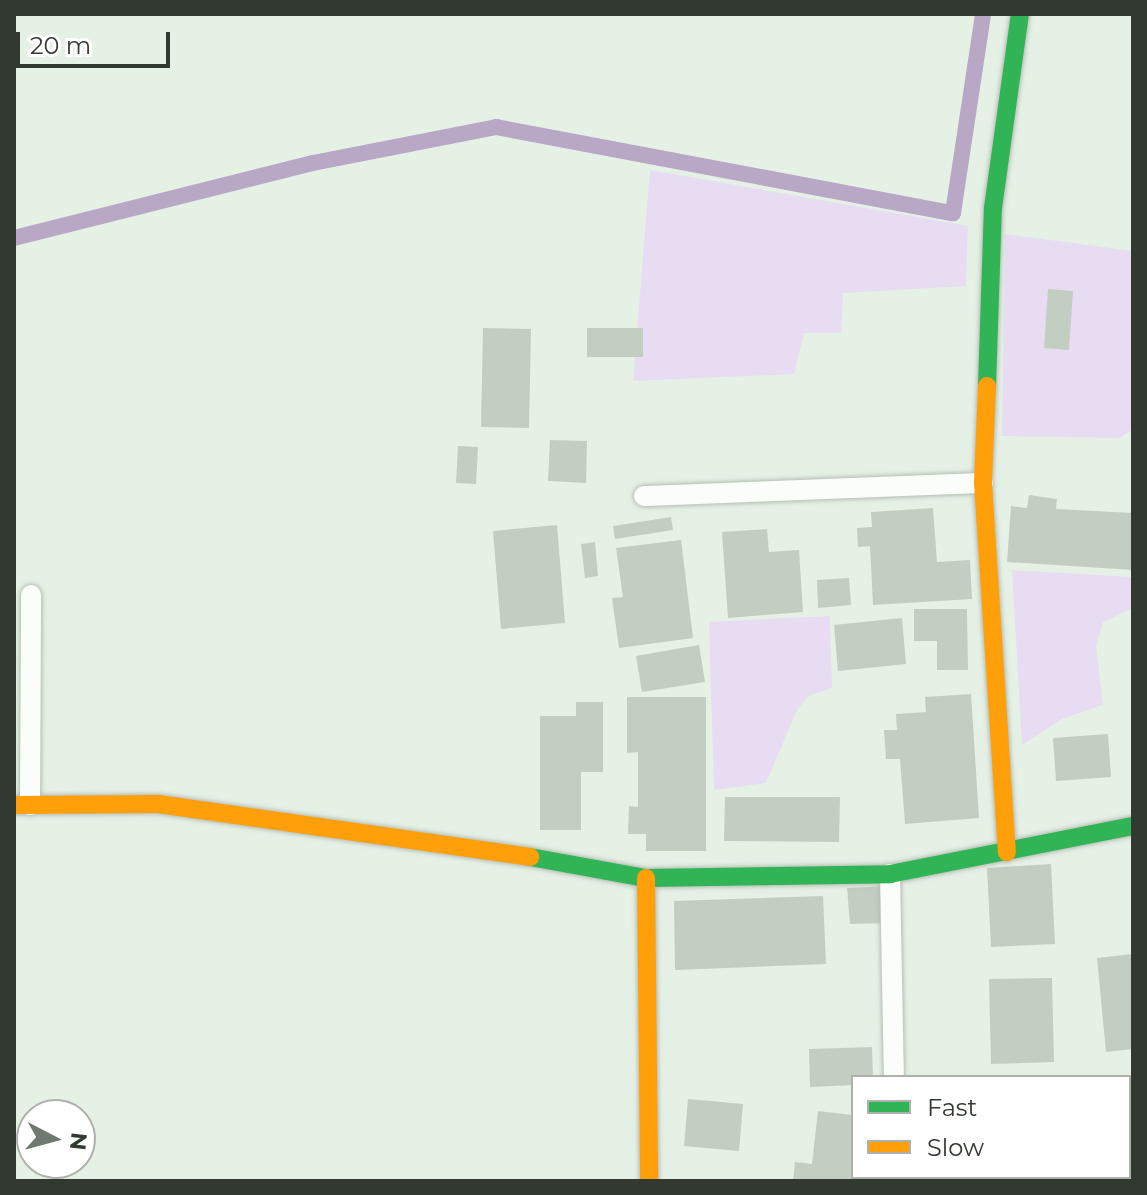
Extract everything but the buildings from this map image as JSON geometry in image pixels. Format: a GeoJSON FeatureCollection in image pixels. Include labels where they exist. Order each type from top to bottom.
{"type":"FeatureCollection","features":[{"type":"Feature","properties":{"kind":"street"},"geometry":{"type":"LineString","coordinates":[[1007,852],[983,483],[993,208],[1020,14]]}},
{"type":"Feature","properties":{"kind":"street"},"geometry":{"type":"LineString","coordinates":[[22,805],[158,804],[412,836],[646,878],[890,874],[1133,826]]}},
{"type":"Feature","properties":{"kind":"street"},"geometry":{"type":"LineString","coordinates":[[646,878],[649,1181]]}},
{"type":"Feature","properties":{"kind":"lane"},"geometry":{"type":"LineString","coordinates":[[644,496],[983,483]]}},
{"type":"Feature","properties":{"kind":"lane"},"geometry":{"type":"LineString","coordinates":[[22,805],[31,595]]}},
{"type":"Feature","properties":{"kind":"lane"},"geometry":{"type":"LineString","coordinates":[[890,874],[894,1075]]}},
{"type":"Feature","properties":{"kind":"shaded area"},"geometry":{"type":"Polygon","coordinates":[[[650,170],[968,226],[966,286],[843,293],[841,333],[804,333],[794,374],[633,381],[650,170]]]}},
{"type":"Feature","properties":{"kind":"shaded area"},"geometry":{"type":"Polygon","coordinates":[[[1005,234],[1133,251],[1133,429],[1120,438],[1002,436],[1005,234]]]}},
{"type":"Feature","properties":{"kind":"shaded area"},"geometry":{"type":"Polygon","coordinates":[[[1012,570],[1133,577],[1133,608],[1103,622],[1096,646],[1103,705],[1062,719],[1022,745],[1012,570]]]}},
{"type":"Feature","properties":{"kind":"shaded area"},"geometry":{"type":"Polygon","coordinates":[[[830,616],[832,688],[807,697],[796,712],[766,783],[714,790],[709,622],[830,616]]]}},
{"type":"Feature","properties":{"kind":"waterway"},"geometry":{"type":"LineString","coordinates":[[14,238],[313,163],[496,127],[953,213],[983,14]]}},
{"type":"Feature","properties":{"kind":"traffic: fast"},"geometry":{"type":"LineString","coordinates":[[987,386],[993,208],[1020,14]]}},
{"type":"Feature","properties":{"kind":"traffic: fast"},"geometry":{"type":"LineString","coordinates":[[530,857],[646,878],[890,874],[1133,826]]}},
{"type":"Feature","properties":{"kind":"traffic: slow"},"geometry":{"type":"LineString","coordinates":[[987,386],[983,483],[1007,852]]}},
{"type":"Feature","properties":{"kind":"traffic: slow"},"geometry":{"type":"LineString","coordinates":[[14,805],[158,804],[530,857]]}},
{"type":"Feature","properties":{"kind":"traffic: slow"},"geometry":{"type":"LineString","coordinates":[[646,878],[649,1181]]}}]}
